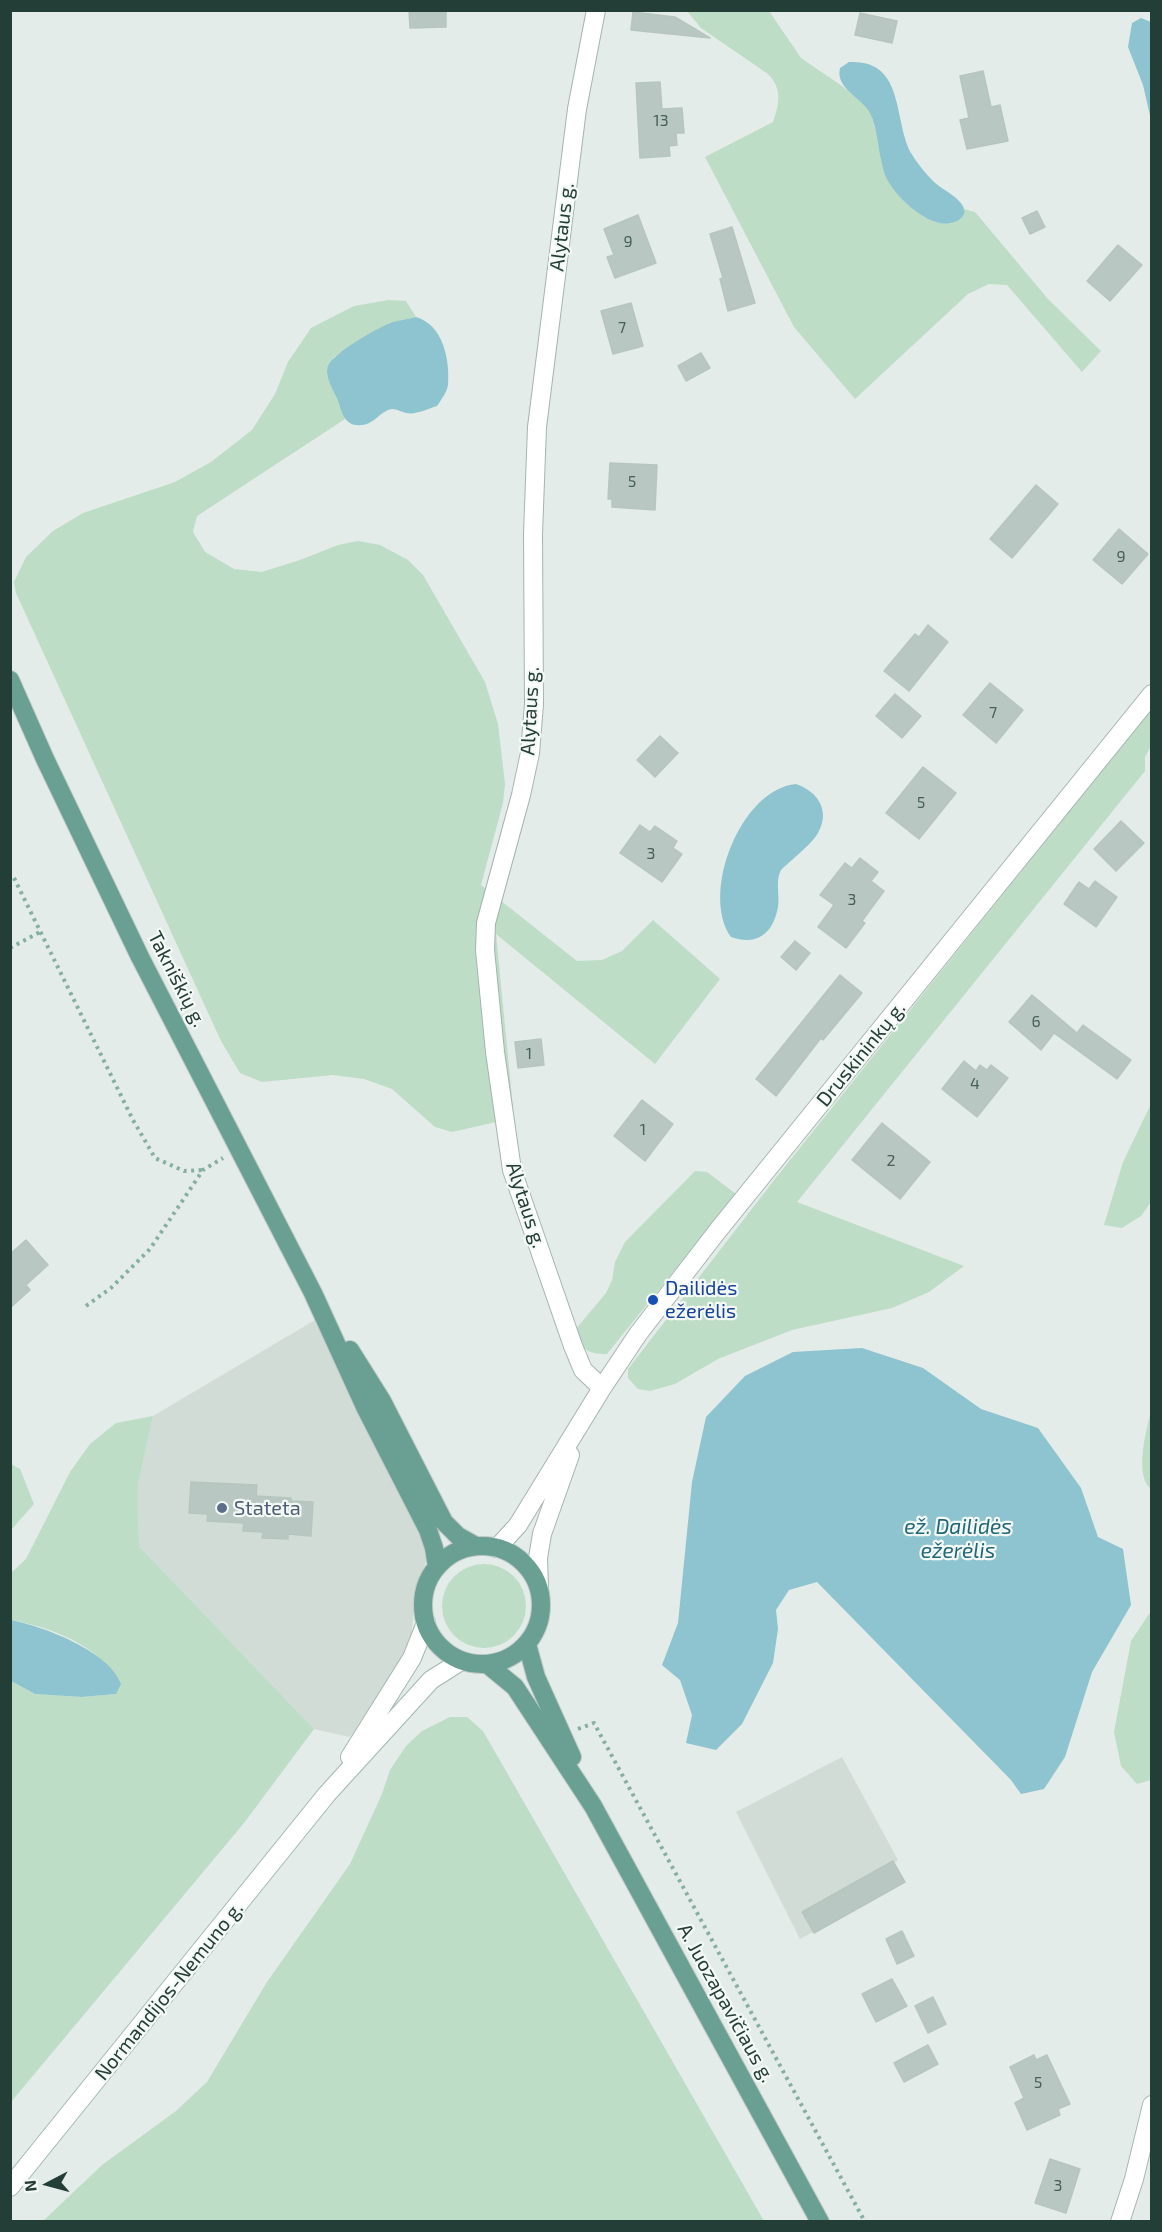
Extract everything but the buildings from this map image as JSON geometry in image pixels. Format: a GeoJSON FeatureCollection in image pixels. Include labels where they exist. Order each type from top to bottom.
{"type":"FeatureCollection","features":[{"type":"Feature","properties":{"kind":"main road","name":"Takniškių g."},"geometry":{"type":"LineString","coordinates":[[10,680],[45,759],[140,957],[313,1293]]}},
{"type":"Feature","properties":{"kind":"main road"},"geometry":{"type":"LineString","coordinates":[[313,1293],[382,1401],[444,1522],[458,1536],[476,1546]]}},
{"type":"Feature","properties":{"kind":"main road"},"geometry":{"type":"LineString","coordinates":[[313,1293],[366,1409],[428,1530],[437,1567]]}},
{"type":"Feature","properties":{"kind":"main road"},"geometry":{"type":"LineString","coordinates":[[476,1546],[497,1548],[516,1556],[530,1570],[539,1588],[542,1607],[537,1627],[527,1644],[509,1658],[487,1664],[461,1660],[439,1646],[426,1623],[423,1604],[427,1584],[437,1567],[454,1552],[476,1546]]}},
{"type":"Feature","properties":{"kind":"main road","name":"A. Juozapavičiaus g."},"geometry":{"type":"LineString","coordinates":[[527,1644],[536,1677],[593,1806]]}},
{"type":"Feature","properties":{"kind":"main road","name":"A. Juozapavičiaus g."},"geometry":{"type":"LineString","coordinates":[[487,1664],[515,1687],[593,1806],[820,2222]]}},
{"type":"Feature","properties":{"kind":"street","name":"Alytaus g."},"geometry":{"type":"LineString","coordinates":[[596,10],[577,109],[537,427],[533,534],[534,704],[530,753],[521,795],[486,923],[484,950],[495,1052],[512,1170],[573,1346],[583,1370],[602,1388]]}},
{"type":"Feature","properties":{"kind":"street","name":"Druskininkų g."},"geometry":{"type":"LineString","coordinates":[[582,1422],[638,1334],[719,1229],[1152,694]]}},
{"type":"Feature","properties":{"kind":"street"},"geometry":{"type":"LineString","coordinates":[[497,1548],[518,1525],[582,1422]]}},
{"type":"Feature","properties":{"kind":"street"},"geometry":{"type":"LineString","coordinates":[[539,1588],[538,1558],[542,1534],[582,1422]]}},
{"type":"Feature","properties":{"kind":"street","name":"Normandijos-Nemuno g."},"geometry":{"type":"LineString","coordinates":[[327,1794],[412,1658],[426,1623]]}},
{"type":"Feature","properties":{"kind":"street","name":"Normandijos-Nemuno g."},"geometry":{"type":"LineString","coordinates":[[10,2187],[327,1794],[431,1680],[461,1660]]}},
{"type":"Feature","properties":{"kind":"street"},"geometry":{"type":"LineString","coordinates":[[1120,2222],[1134,2179],[1152,2105]]}},
{"type":"Feature","properties":{"kind":"path"},"geometry":{"type":"LineString","coordinates":[[14,878],[133,1120],[155,1158],[184,1172],[203,1170]]}},
{"type":"Feature","properties":{"kind":"path"},"geometry":{"type":"LineString","coordinates":[[10,948],[40,932]]}},
{"type":"Feature","properties":{"kind":"path"},"geometry":{"type":"LineString","coordinates":[[86,1306],[111,1288],[150,1249],[203,1170],[239,1148]]}},
{"type":"Feature","properties":{"kind":"path"},"geometry":{"type":"LineString","coordinates":[[594,1723],[865,2222]]}},
{"type":"Feature","properties":{"kind":"shaded area"},"geometry":{"type":"Polygon","coordinates":[[[315,1320],[422,1528],[425,1545],[426,1561],[415,1599],[411,1640],[407,1652],[350,1737],[314,1729],[139,1546],[138,1485],[153,1416],[315,1320]]]}},
{"type":"Feature","properties":{"kind":"shaded area"},"geometry":{"type":"Polygon","coordinates":[[[842,1757],[898,1860],[894,1863],[905,1882],[800,1939],[736,1812],[842,1757]]]}},
{"type":"Feature","properties":{"kind":"green space"},"geometry":{"type":"Polygon","coordinates":[[[687,11],[769,11],[801,58],[864,104],[871,114],[876,132],[964,215],[964,209],[975,212],[1048,299],[1101,351],[1082,372],[1007,285],[989,284],[968,294],[855,399],[794,327],[705,157],[773,122],[778,103],[776,85],[768,74],[701,28],[687,11]]]}},
{"type":"Feature","properties":{"kind":"green space"},"geometry":{"type":"Polygon","coordinates":[[[389,300],[406,301],[416,317],[392,323],[361,339],[334,357],[327,375],[345,419],[197,516],[193,532],[205,552],[234,569],[262,572],[338,545],[358,541],[380,545],[408,560],[423,575],[485,682],[498,724],[505,784],[503,803],[481,885],[577,961],[602,960],[622,951],[653,920],[720,979],[655,1064],[496,934],[514,1118],[452,1132],[435,1127],[392,1089],[364,1079],[333,1075],[262,1082],[240,1073],[221,1041],[16,593],[14,582],[26,557],[53,531],[83,513],[175,482],[211,462],[252,430],[275,394],[288,362],[311,328],[354,306],[389,300]]]}},
{"type":"Feature","properties":{"kind":"green space"},"geometry":{"type":"Polygon","coordinates":[[[1151,709],[1151,746],[1145,757],[1145,771],[797,1202],[964,1266],[929,1292],[892,1308],[792,1330],[718,1359],[675,1384],[650,1391],[638,1389],[628,1378],[628,1369],[775,1179],[1151,709]]]}},
{"type":"Feature","properties":{"kind":"green space"},"geometry":{"type":"Polygon","coordinates":[[[1151,1104],[1151,1202],[1141,1216],[1122,1228],[1104,1225],[1123,1162],[1151,1104]]]}},
{"type":"Feature","properties":{"kind":"green space"},"geometry":{"type":"Polygon","coordinates":[[[695,1171],[707,1172],[736,1194],[607,1354],[594,1353],[586,1349],[582,1346],[575,1330],[606,1293],[612,1280],[615,1262],[625,1242],[695,1171]]]}},
{"type":"Feature","properties":{"kind":"green space"},"geometry":{"type":"Polygon","coordinates":[[[1151,1412],[1151,1489],[1146,1483],[1142,1464],[1144,1441],[1151,1412]]]}},
{"type":"Feature","properties":{"kind":"green space"},"geometry":{"type":"Polygon","coordinates":[[[153,1416],[138,1485],[139,1546],[314,1729],[244,1823],[11,2102],[11,1681],[35,1694],[82,1697],[116,1694],[100,1659],[88,1649],[56,1632],[11,1620],[11,1573],[26,1559],[70,1472],[90,1444],[116,1423],[153,1416]]]}},
{"type":"Feature","properties":{"kind":"green space"},"geometry":{"type":"Polygon","coordinates":[[[11,1464],[20,1469],[34,1504],[11,1530],[11,1464]]]}},
{"type":"Feature","properties":{"kind":"green space"},"geometry":{"type":"Polygon","coordinates":[[[484,1564],[507,1571],[519,1583],[526,1606],[519,1629],[507,1641],[484,1648],[461,1641],[449,1629],[442,1606],[449,1583],[461,1571],[484,1564]]]}},
{"type":"Feature","properties":{"kind":"green space"},"geometry":{"type":"Polygon","coordinates":[[[1151,1611],[1151,1780],[1137,1784],[1121,1766],[1114,1732],[1131,1641],[1151,1611]]]}},
{"type":"Feature","properties":{"kind":"green space"},"geometry":{"type":"Polygon","coordinates":[[[450,1717],[467,1717],[483,1731],[764,2221],[43,2221],[102,2165],[176,2111],[207,2082],[267,1982],[350,1864],[382,1794],[390,1770],[406,1746],[422,1731],[450,1717]]]}},
{"type":"Feature","properties":{"kind":"water"},"geometry":{"type":"Polygon","coordinates":[[[1141,18],[1151,22],[1151,120],[1143,85],[1128,47],[1132,23],[1141,18]]]}},
{"type":"Feature","properties":{"kind":"water"},"geometry":{"type":"Polygon","coordinates":[[[849,62],[867,64],[880,70],[888,81],[911,153],[934,182],[962,204],[964,214],[958,220],[945,223],[935,222],[915,210],[897,194],[884,172],[871,115],[842,82],[840,68],[849,62]]]}},
{"type":"Feature","properties":{"kind":"water"},"geometry":{"type":"Polygon","coordinates":[[[416,317],[433,327],[443,344],[448,375],[447,388],[442,399],[437,406],[418,412],[406,413],[391,409],[366,424],[352,424],[344,416],[330,384],[327,374],[328,366],[339,354],[368,334],[393,322],[416,317]]]}},
{"type":"Feature","properties":{"kind":"water"},"geometry":{"type":"Polygon","coordinates":[[[796,784],[810,791],[820,802],[822,825],[811,842],[781,870],[778,879],[778,907],[768,931],[756,939],[731,937],[723,918],[720,895],[723,871],[731,846],[743,823],[758,804],[776,790],[796,784]]]}},
{"type":"Feature","properties":{"kind":"water","name":"ež. Dailidės ežerėlis"},"geometry":{"type":"Polygon","coordinates":[[[862,1348],[923,1368],[981,1409],[1038,1428],[1081,1488],[1098,1537],[1123,1549],[1131,1605],[1092,1672],[1065,1757],[1044,1789],[1021,1794],[1011,1780],[817,1582],[789,1590],[776,1610],[778,1629],[773,1663],[742,1724],[716,1750],[686,1743],[692,1715],[680,1680],[662,1665],[678,1623],[692,1482],[706,1417],[745,1376],[793,1352],[862,1348]]]}},
{"type":"Feature","properties":{"kind":"water"},"geometry":{"type":"Polygon","coordinates":[[[10,1620],[56,1634],[89,1651],[114,1672],[121,1684],[116,1694],[82,1697],[35,1694],[11,1681],[10,1620]]]}},
{"type":"Feature","properties":{"kind":"place","name":"Dailidės ežerėlis"},"geometry":{"type":"Point","coordinates":[653,1300]}},
{"type":"Feature","properties":{"kind":"place","name":"Stateta"},"geometry":{"type":"Point","coordinates":[222,1508]}}]}
